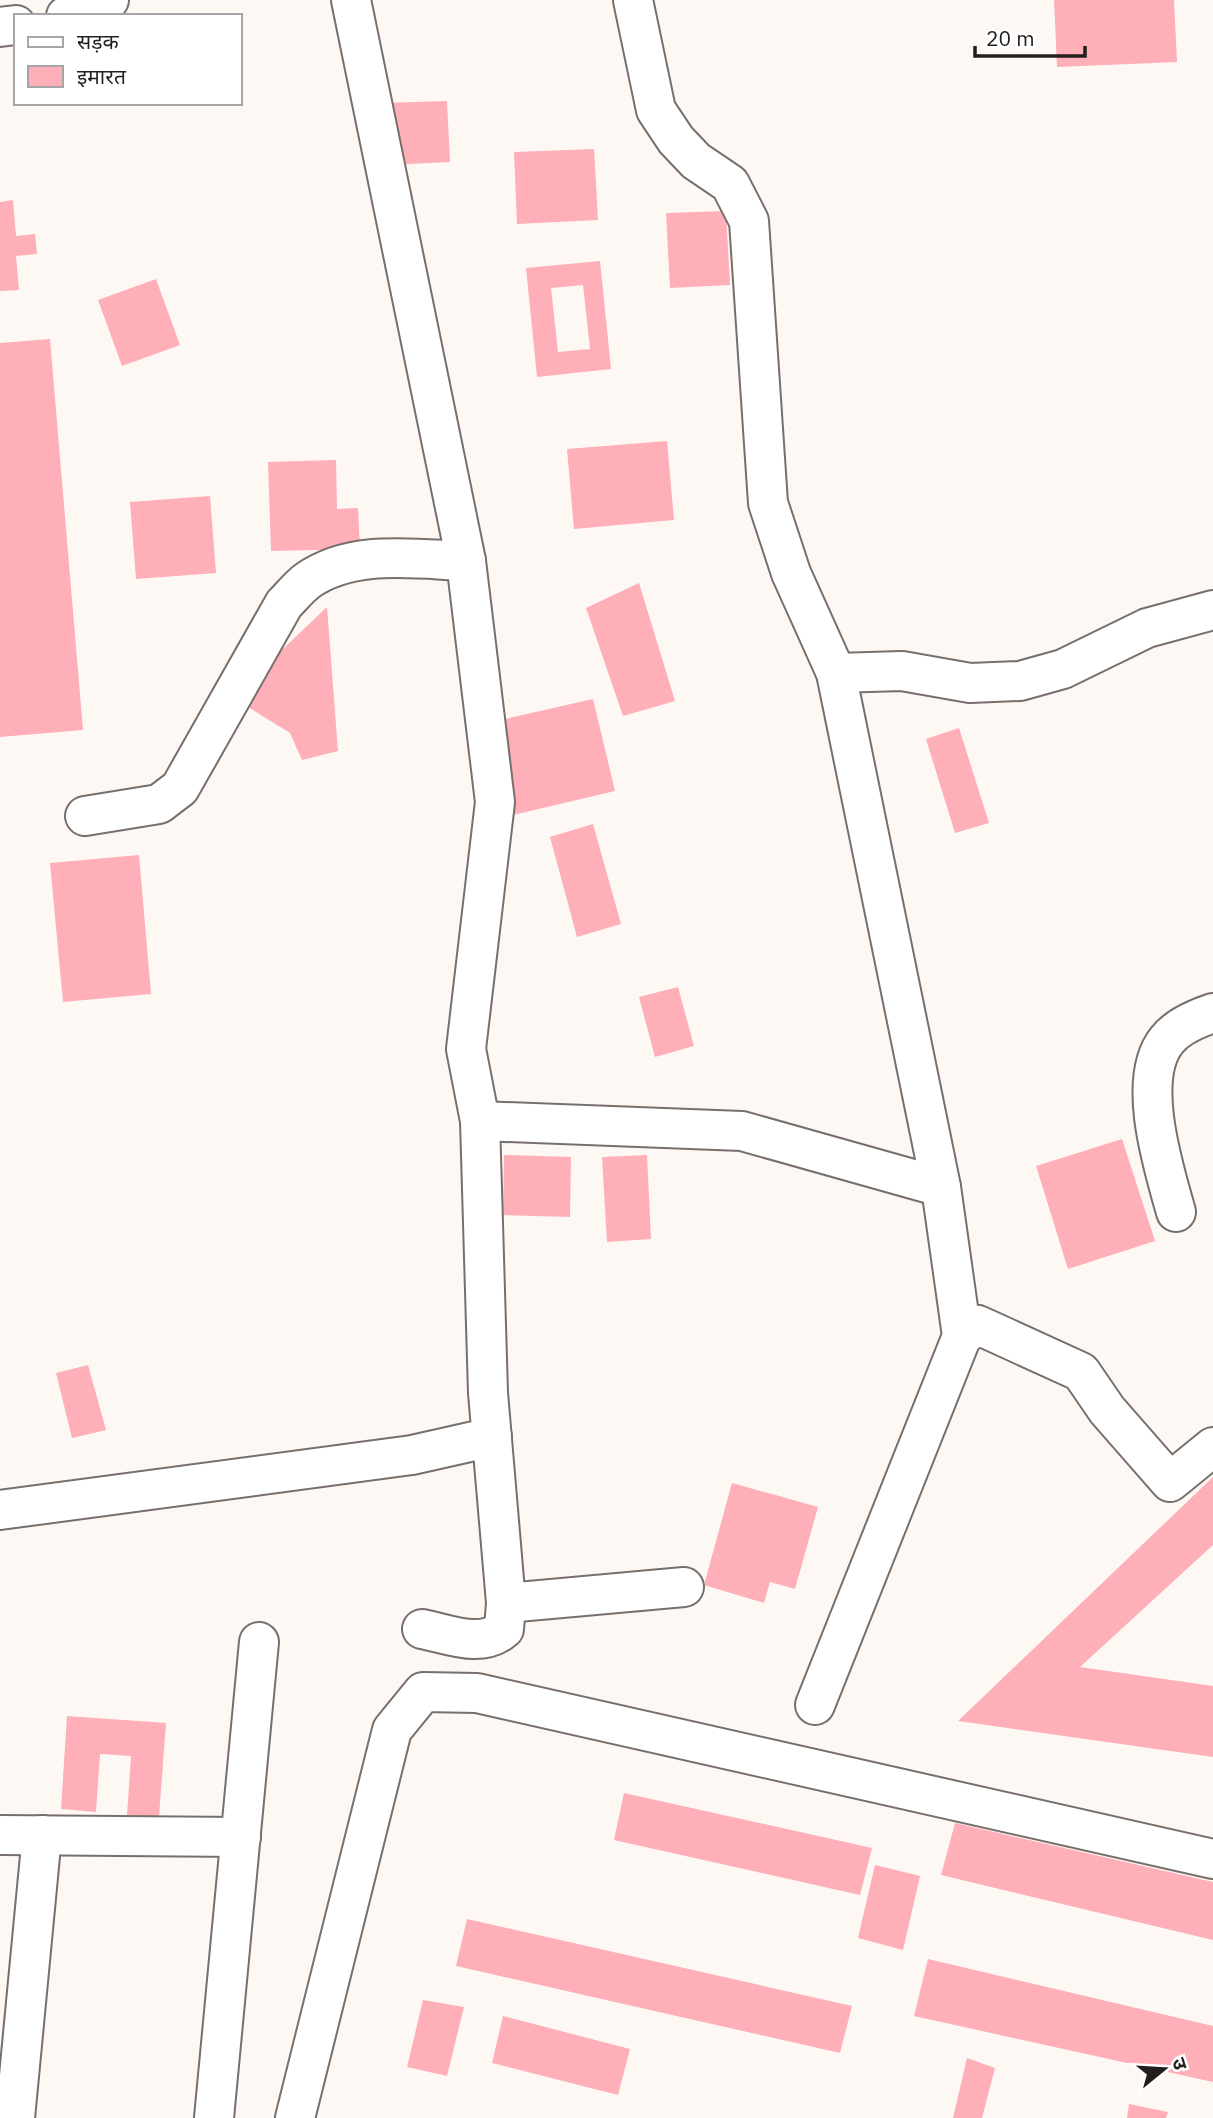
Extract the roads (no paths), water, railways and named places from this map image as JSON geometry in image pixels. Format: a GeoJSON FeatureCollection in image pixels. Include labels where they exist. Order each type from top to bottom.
{"type":"FeatureCollection","features":[{"type":"Feature","properties":{"kind":"street"},"geometry":{"type":"LineString","coordinates":[[71,14],[109,0]]}},
{"type":"Feature","properties":{"kind":"street"},"geometry":{"type":"LineString","coordinates":[[351,0],[466,561],[495,802],[466,1049],[480,1121],[492,1437],[506,1603],[504,1629],[495,1637],[480,1641],[422,1629]]}},
{"type":"Feature","properties":{"kind":"street"},"geometry":{"type":"LineString","coordinates":[[633,0],[656,110],[676,140],[696,161],[730,184],[749,221],[768,503],[791,573],[836,673],[942,1187],[962,1336],[815,1705]]}},
{"type":"Feature","properties":{"kind":"street"},"geometry":{"type":"LineString","coordinates":[[85,816],[159,804],[180,788],[284,604],[307,581],[342,564],[378,558],[466,561]]}},
{"type":"Feature","properties":{"kind":"street"},"geometry":{"type":"LineString","coordinates":[[836,673],[902,671],[970,683],[1020,681],[1063,669],[1147,628],[1213,610]]}},
{"type":"Feature","properties":{"kind":"street"},"geometry":{"type":"LineString","coordinates":[[1176,1212],[1152,1109],[1156,1068],[1167,1040],[1197,1018],[1213,1013]]}},
{"type":"Feature","properties":{"kind":"street"},"geometry":{"type":"LineString","coordinates":[[480,1121],[742,1130],[942,1187]]}},
{"type":"Feature","properties":{"kind":"street"},"geometry":{"type":"LineString","coordinates":[[962,1336],[978,1325],[1081,1372],[1107,1410],[1170,1482],[1213,1447]]}},
{"type":"Feature","properties":{"kind":"street"},"geometry":{"type":"LineString","coordinates":[[0,1510],[412,1455],[492,1437]]}},
{"type":"Feature","properties":{"kind":"street"},"geometry":{"type":"LineString","coordinates":[[506,1603],[684,1587]]}},
{"type":"Feature","properties":{"kind":"street"},"geometry":{"type":"LineString","coordinates":[[214,2118],[260,1642]]}},
{"type":"Feature","properties":{"kind":"street"},"geometry":{"type":"LineString","coordinates":[[295,2118],[392,1730],[424,1692],[477,1693],[1213,1859]]}},
{"type":"Feature","properties":{"kind":"street"},"geometry":{"type":"LineString","coordinates":[[0,1835],[241,1837]]}},
{"type":"Feature","properties":{"kind":"street"},"geometry":{"type":"LineString","coordinates":[[15,2118],[41,1835]]}}]}
